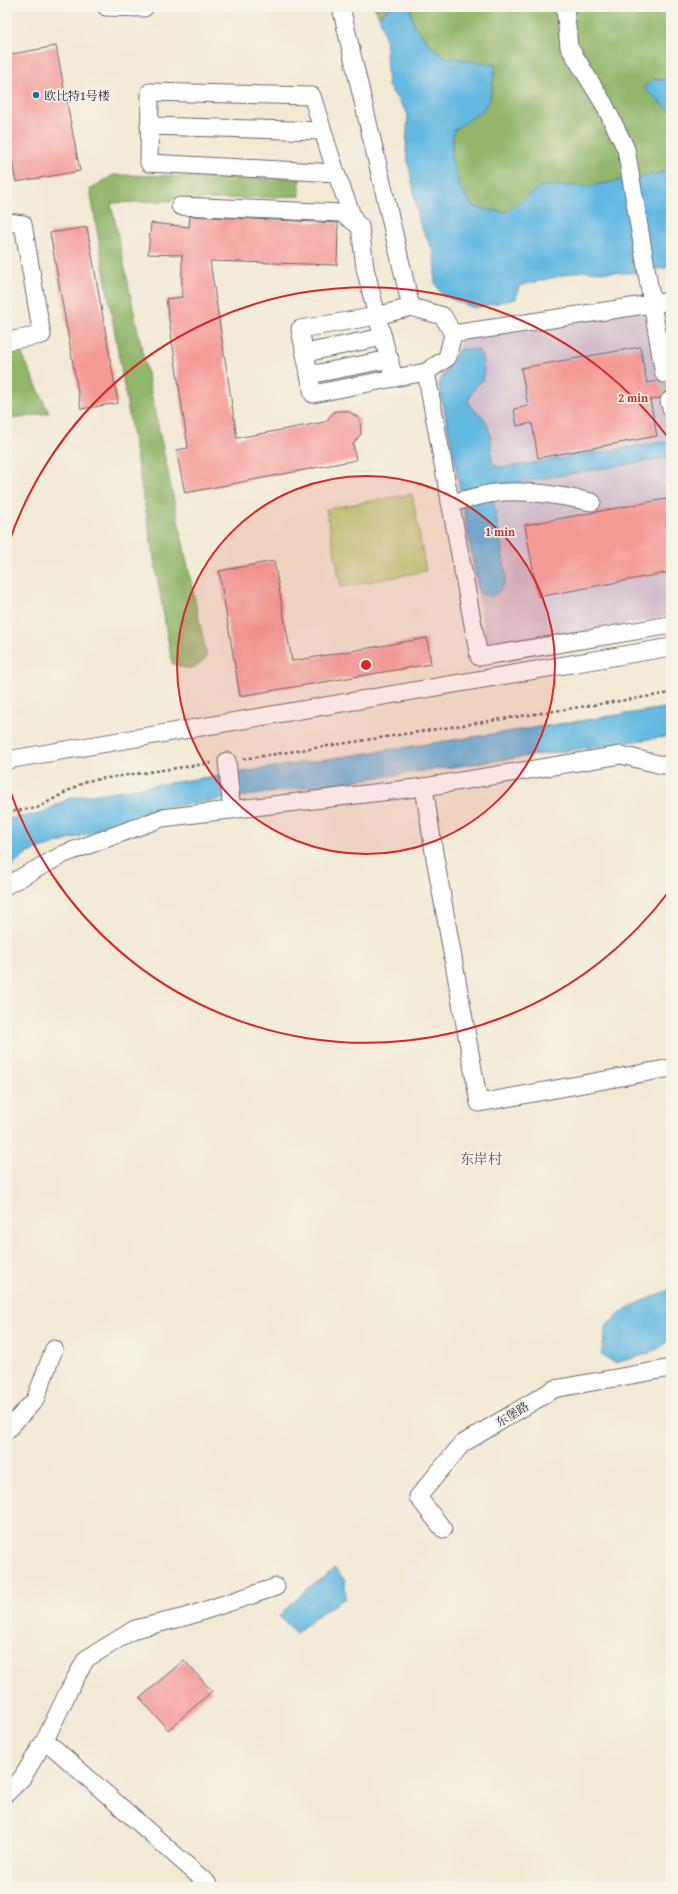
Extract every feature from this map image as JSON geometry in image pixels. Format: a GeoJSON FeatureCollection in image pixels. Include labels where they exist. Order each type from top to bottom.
{"type":"FeatureCollection","features":[{"type":"Feature","properties":{"kind":"street"},"geometry":{"type":"LineString","coordinates":[[106,7],[144,8]]}},
{"type":"Feature","properties":{"kind":"street"},"geometry":{"type":"LineString","coordinates":[[340,7],[411,307]]}},
{"type":"Feature","properties":{"kind":"street"},"geometry":{"type":"LineString","coordinates":[[565,7],[569,47],[604,104],[626,149],[664,374]]}},
{"type":"Feature","properties":{"kind":"street"},"geometry":{"type":"LineString","coordinates":[[336,173],[148,163],[150,92],[312,96],[336,173],[355,222]]}},
{"type":"Feature","properties":{"kind":"street"},"geometry":{"type":"LineString","coordinates":[[149,126],[323,131]]}},
{"type":"Feature","properties":{"kind":"street"},"geometry":{"type":"LineString","coordinates":[[180,206],[341,213],[360,226],[365,268],[394,378]]}},
{"type":"Feature","properties":{"kind":"street"},"geometry":{"type":"LineString","coordinates":[[7,222],[23,224],[42,335],[7,341]]}},
{"type":"Feature","properties":{"kind":"street"},"geometry":{"type":"LineString","coordinates":[[453,334],[671,301]]}},
{"type":"Feature","properties":{"kind":"street"},"geometry":{"type":"LineString","coordinates":[[411,307],[443,316],[453,334],[447,358],[426,372],[313,394],[300,329],[377,316],[411,307]]}},
{"type":"Feature","properties":{"kind":"street"},"geometry":{"type":"LineString","coordinates":[[305,353],[383,338]]}},
{"type":"Feature","properties":{"kind":"street"},"geometry":{"type":"LineString","coordinates":[[309,375],[390,359]]}},
{"type":"Feature","properties":{"kind":"street"},"geometry":{"type":"LineString","coordinates":[[426,372],[454,503],[479,658],[671,625]]}},
{"type":"Feature","properties":{"kind":"street"},"geometry":{"type":"LineString","coordinates":[[454,503],[495,493],[532,493],[592,502]]}},
{"type":"Feature","properties":{"kind":"street"},"geometry":{"type":"LineString","coordinates":[[7,760],[671,647]]}},
{"type":"Feature","properties":{"kind":"street"},"geometry":{"type":"LineString","coordinates":[[7,885],[64,854],[162,818],[424,788],[621,755],[662,765],[671,765]]}},
{"type":"Feature","properties":{"kind":"street"},"geometry":{"type":"LineString","coordinates":[[227,761],[232,810]]}},
{"type":"Feature","properties":{"kind":"street"},"geometry":{"type":"LineString","coordinates":[[424,788],[479,1103],[671,1068]]}},
{"type":"Feature","properties":{"kind":"street"},"geometry":{"type":"LineString","coordinates":[[7,1430],[35,1400],[54,1350]]}},
{"type":"Feature","properties":{"kind":"street","name":"东堡路"},"geometry":{"type":"LineString","coordinates":[[443,1529],[418,1497],[462,1444],[554,1389],[671,1368]]}},
{"type":"Feature","properties":{"kind":"street"},"geometry":{"type":"LineString","coordinates":[[7,1793],[22,1778],[45,1740],[86,1659],[135,1629],[185,1617],[276,1587]]}},
{"type":"Feature","properties":{"kind":"street"},"geometry":{"type":"LineString","coordinates":[[45,1740],[207,1883],[209,1887]]}},
{"type":"Feature","properties":{"kind":"path"},"geometry":{"type":"LineString","coordinates":[[7,812],[36,808],[86,781],[671,693]]}},
{"type":"Feature","properties":{"kind":"shaded area"},"geometry":{"type":"Polygon","coordinates":[[[671,302],[671,616],[488,650],[437,383],[463,339],[671,302]]]}},
{"type":"Feature","properties":{"kind":"green space"},"geometry":{"type":"Polygon","coordinates":[[[374,7],[391,7],[379,16],[374,7]]]}},
{"type":"Feature","properties":{"kind":"green space"},"geometry":{"type":"Polygon","coordinates":[[[410,7],[671,7],[671,81],[653,79],[666,107],[671,112],[671,168],[657,174],[590,186],[541,186],[506,213],[473,207],[460,188],[451,157],[454,129],[483,110],[496,65],[445,57],[428,43],[414,25],[410,7]]]}},
{"type":"Feature","properties":{"kind":"green space"},"geometry":{"type":"Polygon","coordinates":[[[113,175],[300,178],[300,196],[111,203],[207,657],[199,665],[191,668],[177,666],[172,663],[90,189],[113,175]]]}},
{"type":"Feature","properties":{"kind":"green space"},"geometry":{"type":"Polygon","coordinates":[[[16,341],[49,413],[7,420],[7,343],[16,341]]]}},
{"type":"Feature","properties":{"kind":"green space"},"geometry":{"type":"Polygon","coordinates":[[[412,494],[426,571],[341,587],[326,509],[412,494]]]}},
{"type":"Feature","properties":{"kind":"water"},"geometry":{"type":"Polygon","coordinates":[[[391,7],[410,7],[414,25],[428,43],[445,57],[496,65],[490,98],[483,110],[454,130],[451,157],[460,188],[473,207],[506,212],[541,186],[590,186],[657,174],[671,168],[671,267],[630,273],[581,271],[519,286],[516,299],[474,308],[442,295],[435,283],[434,253],[420,224],[406,151],[408,114],[388,86],[385,37],[379,16],[391,7]]]}},
{"type":"Feature","properties":{"kind":"water"},"geometry":{"type":"Polygon","coordinates":[[[653,79],[671,81],[671,112],[644,88],[653,79]]]}},
{"type":"Feature","properties":{"kind":"water"},"geometry":{"type":"Polygon","coordinates":[[[462,349],[478,350],[483,361],[483,380],[476,386],[468,400],[472,408],[482,416],[487,424],[491,437],[491,456],[494,465],[500,467],[515,466],[671,441],[671,457],[491,487],[506,575],[501,588],[497,593],[490,597],[480,593],[478,587],[453,448],[439,384],[458,351],[462,349]]]}},
{"type":"Feature","properties":{"kind":"water"},"geometry":{"type":"Polygon","coordinates":[[[671,707],[671,736],[169,807],[28,853],[7,870],[7,819],[40,814],[70,798],[671,707]]]}},
{"type":"Feature","properties":{"kind":"water"},"geometry":{"type":"Polygon","coordinates":[[[671,1289],[671,1337],[666,1343],[646,1354],[615,1363],[601,1355],[607,1325],[627,1308],[671,1289]]]}},
{"type":"Feature","properties":{"kind":"water"},"geometry":{"type":"Polygon","coordinates":[[[335,1569],[345,1580],[345,1598],[321,1613],[296,1633],[279,1616],[307,1589],[335,1569]]]}},
{"type":"Feature","properties":{"kind":"building","name":"欧比特1号楼"},"geometry":{"type":"Polygon","coordinates":[[[56,46],[80,171],[16,182],[7,135],[7,55],[56,46]]]}},
{"type":"Feature","properties":{"kind":"building"},"geometry":{"type":"Polygon","coordinates":[[[190,216],[338,223],[337,265],[210,261],[237,438],[325,422],[335,411],[348,411],[360,419],[361,434],[353,444],[356,460],[185,493],[176,450],[188,448],[166,299],[182,297],[182,255],[148,254],[151,223],[189,227],[190,216]]]}},
{"type":"Feature","properties":{"kind":"building"},"geometry":{"type":"Polygon","coordinates":[[[87,227],[118,403],[81,409],[50,233],[87,227]]]}},
{"type":"Feature","properties":{"kind":"building"},"geometry":{"type":"Polygon","coordinates":[[[640,347],[647,383],[657,381],[665,384],[671,381],[671,391],[666,392],[660,398],[650,400],[657,436],[538,458],[532,423],[517,426],[514,409],[528,406],[521,368],[640,347]]]}},
{"type":"Feature","properties":{"kind":"building"},"geometry":{"type":"Polygon","coordinates":[[[666,499],[671,523],[671,572],[538,597],[525,525],[666,499]]]}},
{"type":"Feature","properties":{"kind":"building"},"geometry":{"type":"Polygon","coordinates":[[[274,561],[292,661],[427,638],[431,664],[240,696],[219,571],[274,561]]]}},
{"type":"Feature","properties":{"kind":"building"},"geometry":{"type":"Polygon","coordinates":[[[184,1660],[212,1691],[168,1730],[140,1698],[184,1660]]]}},
{"type":"Feature","properties":{"kind":"tunnel"},"geometry":{"type":"LineString","coordinates":[[664,374],[669,401]]}},
{"type":"Feature","properties":{"kind":"place","name":"欧比特1号楼"},"geometry":{"type":"Point","coordinates":[36,95]}},
{"type":"Feature","properties":{"kind":"district","name":"东岸村"},"geometry":{"type":"Point","coordinates":[481,1159]}}]}
